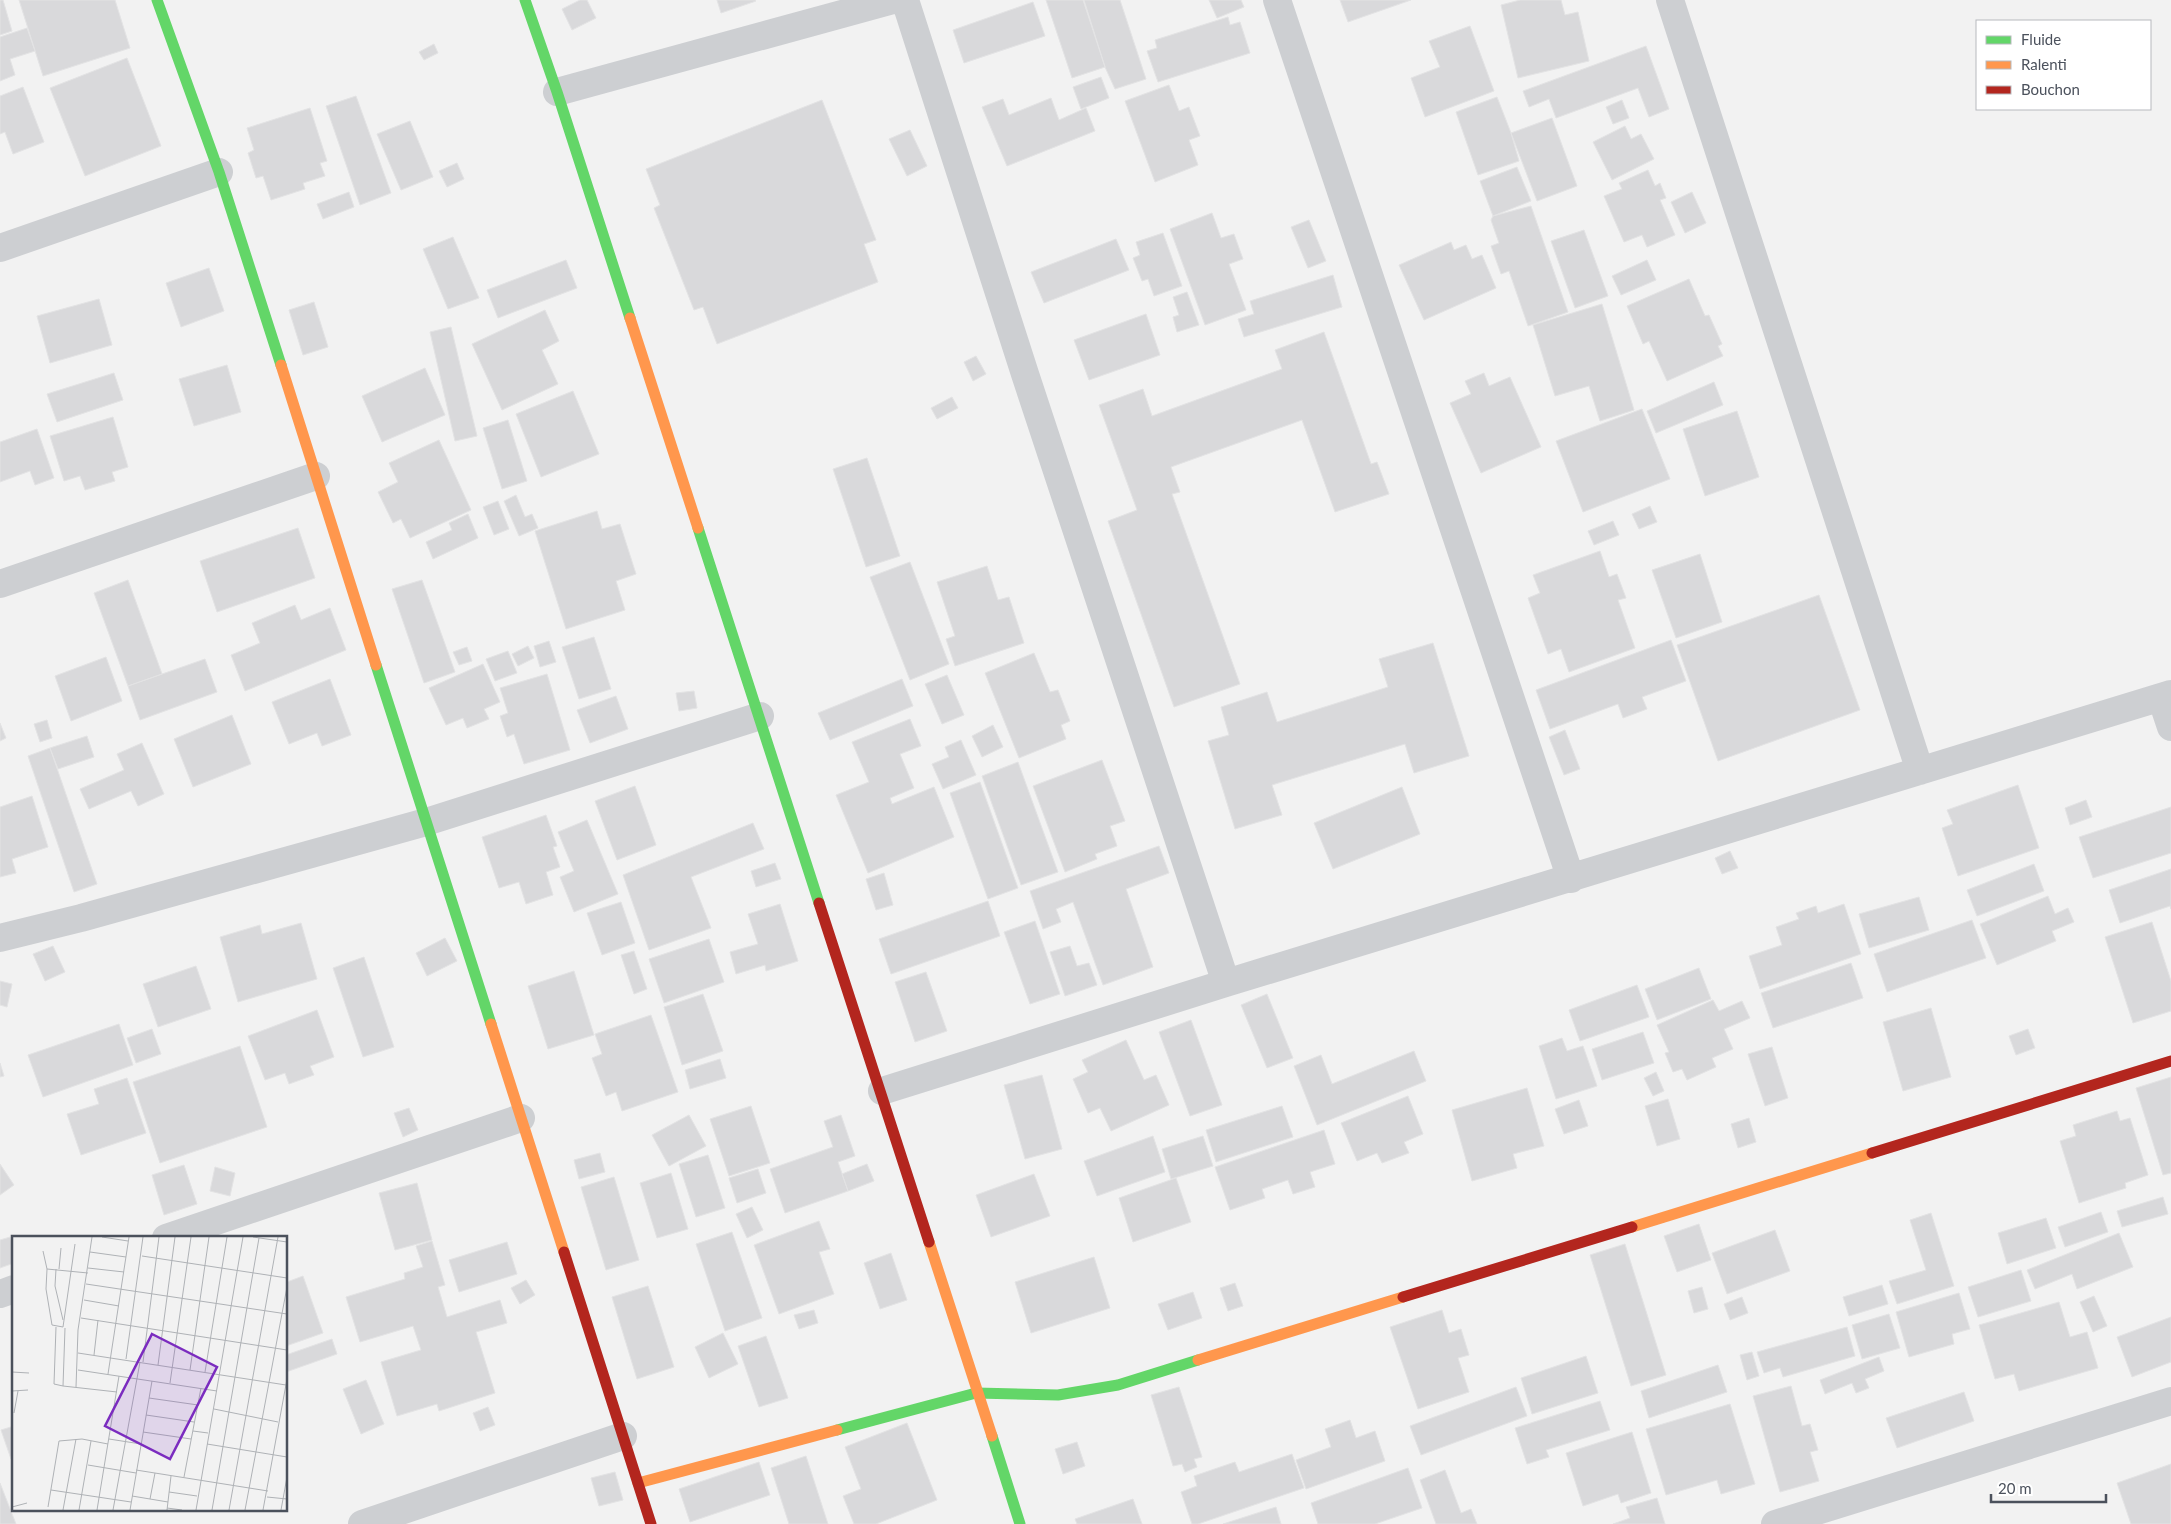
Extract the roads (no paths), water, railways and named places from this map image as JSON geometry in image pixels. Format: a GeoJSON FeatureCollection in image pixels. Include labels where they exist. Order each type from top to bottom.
{"type":"FeatureCollection","features":[{"type":"Feature","properties":{"kind":"street"},"geometry":{"type":"LineString","coordinates":[[158,0],[219,172],[652,1524]]}},
{"type":"Feature","properties":{"kind":"street"},"geometry":{"type":"LineString","coordinates":[[525,0],[557,92],[882,1091],[976,1392],[1020,1524]]}},
{"type":"Feature","properties":{"kind":"street"},"geometry":{"type":"LineString","coordinates":[[557,92],[893,0]]}},
{"type":"Feature","properties":{"kind":"street"},"geometry":{"type":"LineString","coordinates":[[905,0],[1025,374],[1226,983]]}},
{"type":"Feature","properties":{"kind":"street"},"geometry":{"type":"LineString","coordinates":[[1277,0],[1571,879]]}},
{"type":"Feature","properties":{"kind":"street"},"geometry":{"type":"LineString","coordinates":[[1670,0],[1920,771]]}},
{"type":"Feature","properties":{"kind":"street"},"geometry":{"type":"LineString","coordinates":[[0,248],[219,172]]}},
{"type":"Feature","properties":{"kind":"street"},"geometry":{"type":"LineString","coordinates":[[0,584],[316,476]]}},
{"type":"Feature","properties":{"kind":"street"},"geometry":{"type":"LineString","coordinates":[[882,1091],[1226,983],[1571,879],[2166,695],[2171,727]]}},
{"type":"Feature","properties":{"kind":"street"},"geometry":{"type":"LineString","coordinates":[[0,938],[81,918],[426,822],[760,716]]}},
{"type":"Feature","properties":{"kind":"street"},"geometry":{"type":"LineString","coordinates":[[638,1483],[976,1392],[1058,1395],[1118,1385],[2171,1061]]}},
{"type":"Feature","properties":{"kind":"street"},"geometry":{"type":"LineString","coordinates":[[172,1236],[521,1118]]}},
{"type":"Feature","properties":{"kind":"street"},"geometry":{"type":"LineString","coordinates":[[0,1294],[12,1290]]}},
{"type":"Feature","properties":{"kind":"street"},"geometry":{"type":"LineString","coordinates":[[1775,1524],[2171,1401]]}},
{"type":"Feature","properties":{"kind":"street"},"geometry":{"type":"LineString","coordinates":[[362,1524],[623,1436]]}}]}
